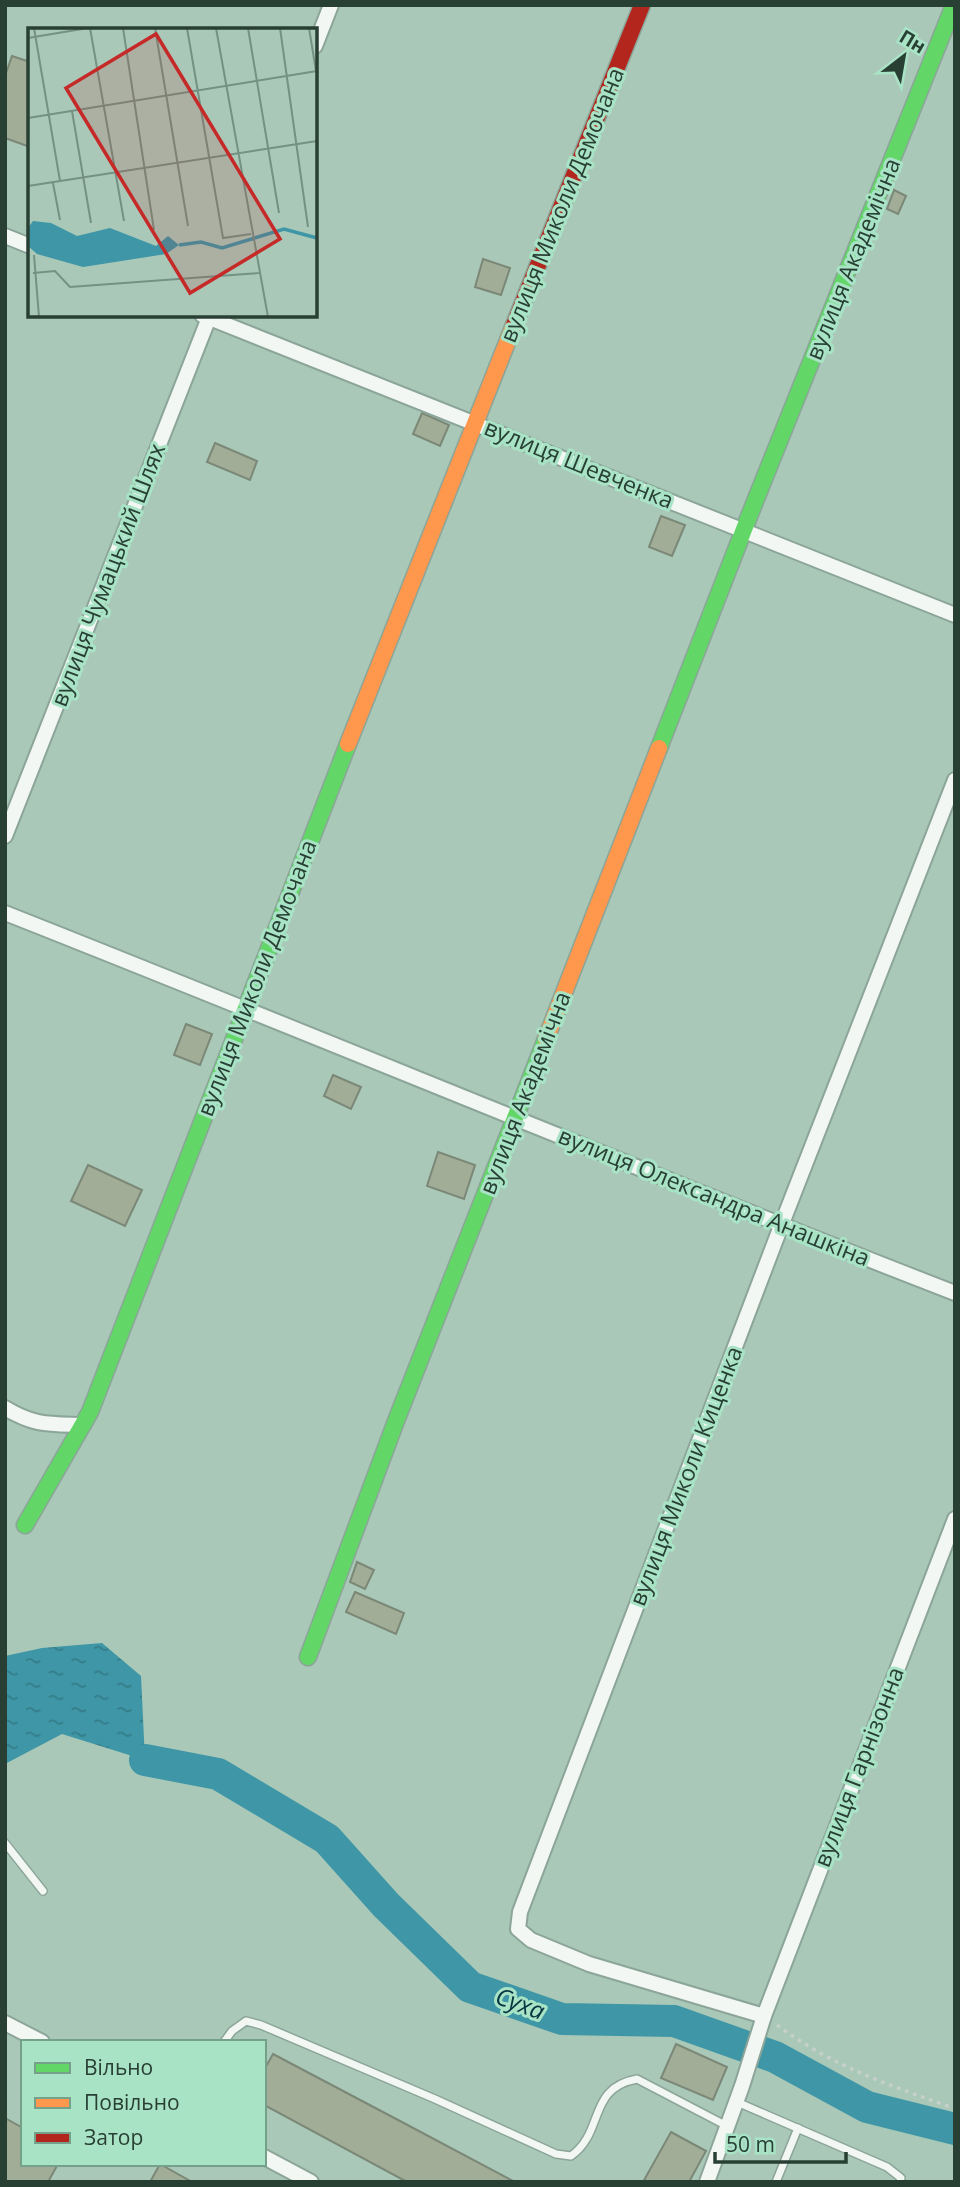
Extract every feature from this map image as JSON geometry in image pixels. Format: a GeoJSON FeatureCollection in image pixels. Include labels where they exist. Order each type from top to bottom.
{"type":"FeatureCollection","features":[{"type":"Feature","properties":{"kind":"street"},"geometry":{"type":"LineString","coordinates":[[317,41],[331,5]]}},
{"type":"Feature","properties":{"kind":"street","name":"вулиця Миколи Демочана"},"geometry":{"type":"LineString","coordinates":[[25,1525],[90,1412],[245,1007],[642,5]]}},
{"type":"Feature","properties":{"kind":"street","name":"вулиця Академічна"},"geometry":{"type":"LineString","coordinates":[[308,1657],[396,1421],[744,530],[954,5]]}},
{"type":"Feature","properties":{"kind":"street"},"geometry":{"type":"LineString","coordinates":[[5,236],[28,245]]}},
{"type":"Feature","properties":{"kind":"street","name":"вулиця Чумацький Шлях"},"geometry":{"type":"LineString","coordinates":[[5,836],[207,317]]}},
{"type":"Feature","properties":{"kind":"street","name":"вулиця Шевченка"},"geometry":{"type":"LineString","coordinates":[[210,317],[955,615]]}},
{"type":"Feature","properties":{"kind":"street","name":"вулиця Миколи Киценка"},"geometry":{"type":"LineString","coordinates":[[764,2016],[589,1964],[531,1940],[519,1929],[520,1913],[781,1226],[955,780]]}},
{"type":"Feature","properties":{"kind":"street","name":"вулиця Олександра Анашкіна"},"geometry":{"type":"LineString","coordinates":[[5,913],[245,1007],[781,1226],[955,1293]]}},
{"type":"Feature","properties":{"kind":"street"},"geometry":{"type":"LineString","coordinates":[[5,1408],[23,1419],[42,1424],[83,1424]]}},
{"type":"Feature","properties":{"kind":"street","name":"вулиця Гарнізонна"},"geometry":{"type":"LineString","coordinates":[[736,2102],[764,2016],[955,1519]]}},
{"type":"Feature","properties":{"kind":"street"},"geometry":{"type":"LineString","coordinates":[[5,2022],[38,2040]]}},
{"type":"Feature","properties":{"kind":"street"},"geometry":{"type":"LineString","coordinates":[[707,2182],[736,2102]]}},
{"type":"Feature","properties":{"kind":"street"},"geometry":{"type":"LineString","coordinates":[[266,2158],[311,2182]]}},
{"type":"Feature","properties":{"kind":"lane"},"geometry":{"type":"LineString","coordinates":[[5,1843],[43,1891]]}},
{"type":"Feature","properties":{"kind":"lane"},"geometry":{"type":"LineString","coordinates":[[225,2040],[232,2031],[246,2021],[261,2025],[563,2155],[570,2156],[583,2148],[607,2091],[621,2082],[637,2079],[727,2126]]}},
{"type":"Feature","properties":{"kind":"lane"},"geometry":{"type":"LineString","coordinates":[[736,2102],[887,2167],[901,2178],[900,2182]]}},
{"type":"Feature","properties":{"kind":"lane"},"geometry":{"type":"LineString","coordinates":[[776,2182],[798,2128]]}},
{"type":"Feature","properties":{"kind":"path"},"geometry":{"type":"LineString","coordinates":[[764,2016],[796,2039],[863,2076],[948,2106],[955,2105]]}},
{"type":"Feature","properties":{"kind":"water"},"geometry":{"type":"Polygon","coordinates":[[[102,1643],[141,1676],[145,1760],[62,1734],[5,1764],[5,1656],[42,1648],[102,1643]]]}},
{"type":"Feature","properties":{"kind":"building"},"geometry":{"type":"Polygon","coordinates":[[[12,56],[28,61],[28,146],[5,138],[5,76],[12,56]]]}},
{"type":"Feature","properties":{"kind":"building"},"geometry":{"type":"Polygon","coordinates":[[[894,190],[906,196],[898,214],[887,209],[894,190]]]}},
{"type":"Feature","properties":{"kind":"building"},"geometry":{"type":"Polygon","coordinates":[[[483,259],[510,268],[501,295],[475,287],[483,259]]]}},
{"type":"Feature","properties":{"kind":"building"},"geometry":{"type":"Polygon","coordinates":[[[422,413],[449,425],[440,446],[413,434],[422,413]]]}},
{"type":"Feature","properties":{"kind":"building"},"geometry":{"type":"Polygon","coordinates":[[[215,443],[257,461],[250,480],[207,462],[215,443]]]}},
{"type":"Feature","properties":{"kind":"building"},"geometry":{"type":"Polygon","coordinates":[[[661,516],[685,525],[672,556],[649,547],[661,516]]]}},
{"type":"Feature","properties":{"kind":"building"},"geometry":{"type":"Polygon","coordinates":[[[186,1024],[212,1034],[200,1065],[174,1055],[186,1024]]]}},
{"type":"Feature","properties":{"kind":"building"},"geometry":{"type":"Polygon","coordinates":[[[333,1075],[361,1087],[351,1109],[324,1096],[333,1075]]]}},
{"type":"Feature","properties":{"kind":"building"},"geometry":{"type":"Polygon","coordinates":[[[438,1152],[475,1165],[464,1199],[427,1186],[438,1152]]]}},
{"type":"Feature","properties":{"kind":"building"},"geometry":{"type":"Polygon","coordinates":[[[88,1165],[142,1190],[125,1226],[71,1201],[88,1165]]]}},
{"type":"Feature","properties":{"kind":"building"},"geometry":{"type":"Polygon","coordinates":[[[357,1562],[374,1570],[365,1589],[350,1582],[357,1562]]]}},
{"type":"Feature","properties":{"kind":"building"},"geometry":{"type":"Polygon","coordinates":[[[355,1592],[404,1613],[396,1634],[346,1612],[355,1592]]]}},
{"type":"Feature","properties":{"kind":"building"},"geometry":{"type":"Polygon","coordinates":[[[676,2044],[727,2067],[713,2100],[661,2078],[676,2044]]]}},
{"type":"Feature","properties":{"kind":"building"},"geometry":{"type":"Polygon","coordinates":[[[273,2054],[515,2182],[407,2182],[266,2106],[266,2066],[273,2054]]]}},
{"type":"Feature","properties":{"kind":"building"},"geometry":{"type":"Polygon","coordinates":[[[5,2118],[21,2127],[21,2166],[57,2166],[48,2182],[5,2182],[5,2118]]]}},
{"type":"Feature","properties":{"kind":"building"},"geometry":{"type":"Polygon","coordinates":[[[671,2132],[706,2151],[689,2182],[643,2182],[671,2132]]]}},
{"type":"Feature","properties":{"kind":"building"},"geometry":{"type":"Polygon","coordinates":[[[159,2166],[164,2166],[192,2182],[150,2182],[159,2166]]]}},
{"type":"Feature","properties":{"kind":"waterway","name":"Суха"},"geometry":{"type":"LineString","coordinates":[[145,1760],[218,1774],[327,1839],[386,1905],[470,1987],[562,2019],[674,2021],[775,2057],[867,2107],[955,2129]]}},
{"type":"Feature","properties":{"kind":"traffic: fast"},"geometry":{"type":"LineString","coordinates":[[659,748],[954,5]]}},
{"type":"Feature","properties":{"kind":"traffic: fast"},"geometry":{"type":"LineString","coordinates":[[25,1525],[90,1412],[348,744]]}},
{"type":"Feature","properties":{"kind":"traffic: fast"},"geometry":{"type":"LineString","coordinates":[[308,1657],[396,1421],[546,1039]]}},
{"type":"Feature","properties":{"kind":"traffic: slow"},"geometry":{"type":"LineString","coordinates":[[348,744],[514,325]]}},
{"type":"Feature","properties":{"kind":"traffic: slow"},"geometry":{"type":"LineString","coordinates":[[546,1039],[659,748]]}},
{"type":"Feature","properties":{"kind":"traffic: jam"},"geometry":{"type":"LineString","coordinates":[[514,325],[642,5]]}}]}
